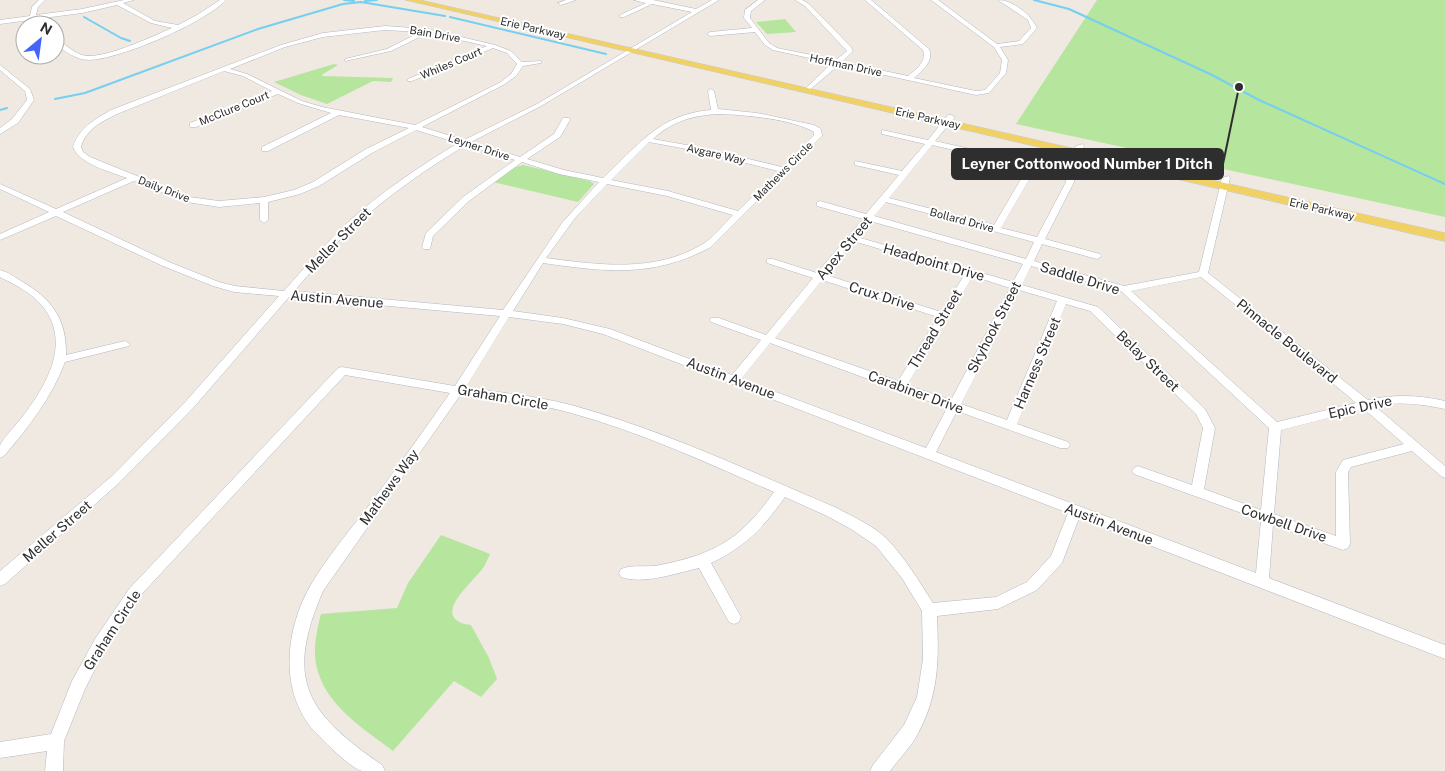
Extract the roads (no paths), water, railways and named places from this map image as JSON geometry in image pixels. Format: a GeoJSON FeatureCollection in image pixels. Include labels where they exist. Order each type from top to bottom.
{"type":"FeatureCollection","features":[{"type":"Feature","properties":{"kind":"main road","name":"Erie Parkway"},"geometry":{"type":"LineString","coordinates":[[410,0],[634,48]]}},
{"type":"Feature","properties":{"kind":"main road","name":"Erie Parkway"},"geometry":{"type":"LineString","coordinates":[[429,0],[1225,182],[1445,227]]}},
{"type":"Feature","properties":{"kind":"main road","name":"Erie Parkway"},"geometry":{"type":"LineString","coordinates":[[1225,182],[1445,237]]}},
{"type":"Feature","properties":{"kind":"street"},"geometry":{"type":"LineString","coordinates":[[34,15],[35,7],[42,0]]}},
{"type":"Feature","properties":{"kind":"street"},"geometry":{"type":"LineString","coordinates":[[50,15],[131,0]]}},
{"type":"Feature","properties":{"kind":"street"},"geometry":{"type":"LineString","coordinates":[[65,47],[80,57],[91,58],[159,36],[213,8],[223,0]]}},
{"type":"Feature","properties":{"kind":"street"},"geometry":{"type":"LineString","coordinates":[[561,4],[573,0]]}},
{"type":"Feature","properties":{"kind":"street"},"geometry":{"type":"LineString","coordinates":[[637,0],[654,1],[697,11]]}},
{"type":"Feature","properties":{"kind":"street","name":"Meller Street"},"geometry":{"type":"LineString","coordinates":[[0,580],[116,480],[190,404],[286,294],[349,226],[370,207],[407,179],[465,142],[539,105],[716,0]]}},
{"type":"Feature","properties":{"kind":"street"},"geometry":{"type":"LineString","coordinates":[[710,34],[755,30],[746,14],[748,10],[762,0]]}},
{"type":"Feature","properties":{"kind":"street"},"geometry":{"type":"LineString","coordinates":[[798,0],[807,5],[850,51],[838,64],[809,88]]}},
{"type":"Feature","properties":{"kind":"street"},"geometry":{"type":"LineString","coordinates":[[868,0],[926,49],[929,54],[928,59],[909,78]]}},
{"type":"Feature","properties":{"kind":"street"},"geometry":{"type":"LineString","coordinates":[[934,0],[996,46],[1021,43],[1034,28],[1030,20],[1001,0]]}},
{"type":"Feature","properties":{"kind":"street"},"geometry":{"type":"LineString","coordinates":[[622,16],[654,1]]}},
{"type":"Feature","properties":{"kind":"street"},"geometry":{"type":"LineString","coordinates":[[118,3],[153,22],[178,27]]}},
{"type":"Feature","properties":{"kind":"street"},"geometry":{"type":"LineString","coordinates":[[0,22],[15,20]]}},
{"type":"Feature","properties":{"kind":"street","name":"Bain Drive"},"geometry":{"type":"LineString","coordinates":[[224,69],[284,46],[323,35],[384,28],[427,31],[492,46],[509,52],[520,64]]}},
{"type":"Feature","properties":{"kind":"street","name":"Hoffman Drive"},"geometry":{"type":"LineString","coordinates":[[755,30],[774,49],[838,64],[984,93],[989,91],[1004,71],[1005,60],[996,46]]}},
{"type":"Feature","properties":{"kind":"street"},"geometry":{"type":"LineString","coordinates":[[347,60],[389,50],[427,31]]}},
{"type":"Feature","properties":{"kind":"street","name":"Whiles Court"},"geometry":{"type":"LineString","coordinates":[[410,80],[492,46]]}},
{"type":"Feature","properties":{"kind":"street"},"geometry":{"type":"LineString","coordinates":[[415,126],[503,83],[518,70],[520,64],[539,62]]}},
{"type":"Feature","properties":{"kind":"street"},"geometry":{"type":"LineString","coordinates":[[0,67],[28,90],[31,100],[15,121],[0,132]]}},
{"type":"Feature","properties":{"kind":"street","name":"Leyner Drive"},"geometry":{"type":"LineString","coordinates":[[224,69],[245,75],[276,92],[300,102],[338,112],[415,126],[562,172],[668,194],[739,214]]}},
{"type":"Feature","properties":{"kind":"street","name":"Daily Drive"},"geometry":{"type":"LineString","coordinates":[[224,69],[114,112],[82,133],[77,147],[79,152],[87,159],[187,199],[202,202],[242,203],[297,192],[316,184],[369,151],[415,126]]}},
{"type":"Feature","properties":{"kind":"street"},"geometry":{"type":"LineString","coordinates":[[711,91],[714,112]]}},
{"type":"Feature","properties":{"kind":"street","name":"McClure Court"},"geometry":{"type":"LineString","coordinates":[[193,125],[276,92]]}},
{"type":"Feature","properties":{"kind":"street"},"geometry":{"type":"LineString","coordinates":[[265,149],[338,112]]}},
{"type":"Feature","properties":{"kind":"street","name":"Mathews Circle"},"geometry":{"type":"LineString","coordinates":[[507,314],[541,260],[565,224],[658,130],[668,124],[714,112],[762,115],[811,127],[818,131],[818,136],[708,245],[697,252],[647,267],[611,268],[541,260]]}},
{"type":"Feature","properties":{"kind":"street"},"geometry":{"type":"LineString","coordinates":[[427,247],[429,235],[443,220],[490,180],[557,136],[566,120]]}},
{"type":"Feature","properties":{"kind":"street","name":"Apex Street"},"geometry":{"type":"LineString","coordinates":[[735,379],[949,120]]}},
{"type":"Feature","properties":{"kind":"street"},"geometry":{"type":"LineString","coordinates":[[885,132],[1070,175]]}},
{"type":"Feature","properties":{"kind":"street","name":"Avgare Way"},"geometry":{"type":"LineString","coordinates":[[648,140],[704,150],[783,170]]}},
{"type":"Feature","properties":{"kind":"street","name":"Skyhook Street"},"geometry":{"type":"LineString","coordinates":[[929,454],[1070,182],[1070,167],[1078,149]]}},
{"type":"Feature","properties":{"kind":"street"},"geometry":{"type":"LineString","coordinates":[[858,163],[905,174]]}},
{"type":"Feature","properties":{"kind":"street"},"geometry":{"type":"LineString","coordinates":[[996,229],[1032,167]]}},
{"type":"Feature","properties":{"kind":"street"},"geometry":{"type":"LineString","coordinates":[[0,237],[134,178]]}},
{"type":"Feature","properties":{"kind":"street"},"geometry":{"type":"LineString","coordinates":[[1124,289],[1203,274],[1225,182]]}},
{"type":"Feature","properties":{"kind":"street","name":"Austin Avenue"},"geometry":{"type":"LineString","coordinates":[[0,186],[166,264],[216,284],[234,289],[507,314],[563,321],[606,331],[1445,652]]}},
{"type":"Feature","properties":{"kind":"street","name":"Bollard Drive"},"geometry":{"type":"LineString","coordinates":[[884,199],[1097,256]]}},
{"type":"Feature","properties":{"kind":"street"},"geometry":{"type":"LineString","coordinates":[[264,200],[264,220]]}},
{"type":"Feature","properties":{"kind":"street","name":"Saddle Drive"},"geometry":{"type":"LineString","coordinates":[[820,204],[1124,289],[1275,427]]}},
{"type":"Feature","properties":{"kind":"street","name":"Headpoint Drive"},"geometry":{"type":"LineString","coordinates":[[852,238],[1015,286]]}},
{"type":"Feature","properties":{"kind":"street","name":"Crux Drive"},"geometry":{"type":"LineString","coordinates":[[770,261],[944,316]]}},
{"type":"Feature","properties":{"kind":"street"},"geometry":{"type":"LineString","coordinates":[[662,264],[666,276]]}},
{"type":"Feature","properties":{"kind":"street","name":"Thread Street"},"geometry":{"type":"LineString","coordinates":[[901,386],[970,272]]}},
{"type":"Feature","properties":{"kind":"street"},"geometry":{"type":"LineString","coordinates":[[0,273],[37,295],[47,305],[56,319],[60,360],[42,400],[19,432],[0,453]]}},
{"type":"Feature","properties":{"kind":"street","name":"Pinnacle Boulevard"},"geometry":{"type":"LineString","coordinates":[[1203,274],[1366,404],[1445,473]]}},
{"type":"Feature","properties":{"kind":"street","name":"Belay Street"},"geometry":{"type":"LineString","coordinates":[[1015,286],[1094,309],[1200,412],[1209,428],[1197,492]]}},
{"type":"Feature","properties":{"kind":"street","name":"Harness Street"},"geometry":{"type":"LineString","coordinates":[[1010,426],[1063,300]]}},
{"type":"Feature","properties":{"kind":"street","name":"Mathews Way"},"geometry":{"type":"LineString","coordinates":[[376,771],[333,739],[303,703],[296,669],[298,635],[306,610],[317,587],[459,389],[507,314]]}},
{"type":"Feature","properties":{"kind":"street","name":"Carabiner Drive"},"geometry":{"type":"LineString","coordinates":[[715,320],[1064,445]]}},
{"type":"Feature","properties":{"kind":"street"},"geometry":{"type":"LineString","coordinates":[[60,360],[125,344]]}},
{"type":"Feature","properties":{"kind":"street","name":"Graham Circle"},"geometry":{"type":"LineString","coordinates":[[54,771],[56,741],[78,686],[95,652],[134,593],[342,371],[568,408],[620,423],[670,442],[832,512],[881,542],[907,574],[929,610],[931,659],[925,697],[910,731],[879,771]]}},
{"type":"Feature","properties":{"kind":"street","name":"Epic Drive"},"geometry":{"type":"LineString","coordinates":[[1275,427],[1366,404],[1398,399],[1425,400],[1445,405]]}},
{"type":"Feature","properties":{"kind":"street"},"geometry":{"type":"LineString","coordinates":[[1262,581],[1275,427]]}},
{"type":"Feature","properties":{"kind":"street","name":"Cowbell Drive"},"geometry":{"type":"LineString","coordinates":[[1138,471],[1343,544],[1342,472],[1347,464],[1415,446]]}},
{"type":"Feature","properties":{"kind":"street"},"geometry":{"type":"LineString","coordinates":[[626,573],[657,572],[702,561],[724,552],[743,539],[760,522],[782,491]]}},
{"type":"Feature","properties":{"kind":"street"},"geometry":{"type":"LineString","coordinates":[[929,610],[998,603],[1032,586],[1057,560],[1075,511]]}},
{"type":"Feature","properties":{"kind":"street"},"geometry":{"type":"LineString","coordinates":[[702,561],[734,618]]}},
{"type":"Feature","properties":{"kind":"street"},"geometry":{"type":"LineString","coordinates":[[0,750],[56,741]]}},
{"type":"Feature","properties":{"kind":"waterway"},"geometry":{"type":"LineString","coordinates":[[344,0],[354,1]]}},
{"type":"Feature","properties":{"kind":"waterway"},"geometry":{"type":"LineString","coordinates":[[365,1],[377,0]]}},
{"type":"Feature","properties":{"kind":"waterway"},"geometry":{"type":"LineString","coordinates":[[1034,0],[1069,9],[1210,74],[1259,100],[1445,184]]}},
{"type":"Feature","properties":{"kind":"waterway"},"geometry":{"type":"LineString","coordinates":[[55,99],[85,93],[258,29],[343,4],[361,2],[445,16]]}},
{"type":"Feature","properties":{"kind":"waterway"},"geometry":{"type":"LineString","coordinates":[[84,17],[121,38],[130,41]]}},
{"type":"Feature","properties":{"kind":"waterway"},"geometry":{"type":"LineString","coordinates":[[450,17],[606,54]]}},
{"type":"Feature","properties":{"kind":"waterway"},"geometry":{"type":"LineString","coordinates":[[0,110],[7,108]]}},
{"type":"Feature","properties":{"kind":"place","name":"Leyner Cottonwood Number 1 Ditch"},"geometry":{"type":"Point","coordinates":[1239,87]}}]}
